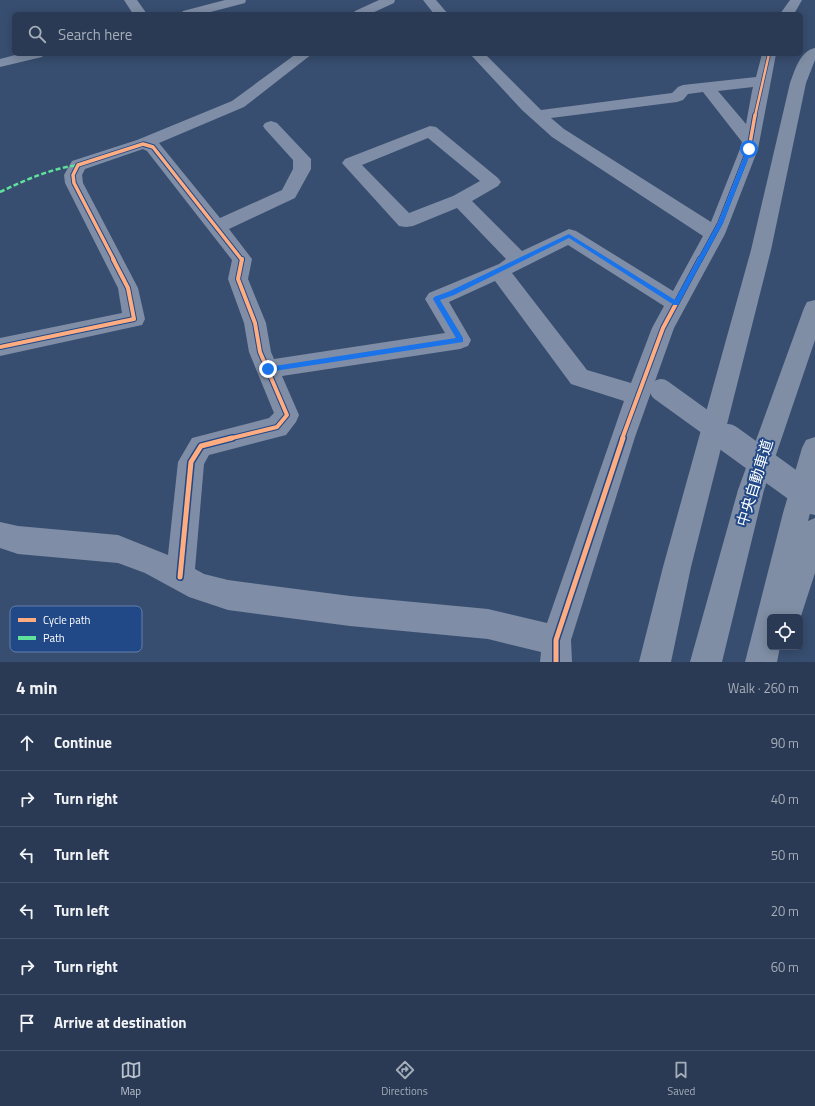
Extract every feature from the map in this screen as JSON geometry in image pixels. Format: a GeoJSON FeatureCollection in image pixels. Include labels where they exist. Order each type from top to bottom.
{"type":"FeatureCollection","features":[{"type":"Feature","properties":{"kind":"highway"},"geometry":{"type":"LineString","coordinates":[[655,662],[677,568],[761,250],[798,83],[803,68],[814,53]]}},
{"type":"Feature","properties":{"kind":"highway","name":"中央自動車道"},"geometry":{"type":"LineString","coordinates":[[706,662],[751,490],[815,308]]}},
{"type":"Feature","properties":{"kind":"highway"},"geometry":{"type":"LineString","coordinates":[[773,614],[796,513],[815,448]]}},
{"type":"Feature","properties":{"kind":"highway"},"geometry":{"type":"LineString","coordinates":[[787,614],[815,531]]}},
{"type":"Feature","properties":{"kind":"highway"},"geometry":{"type":"LineString","coordinates":[[761,662],[767,637]]}},
{"type":"Feature","properties":{"kind":"highway"},"geometry":{"type":"LineString","coordinates":[[771,662],[775,650]]}},
{"type":"Feature","properties":{"kind":"street"},"geometry":{"type":"LineString","coordinates":[[130,0],[139,12]]}},
{"type":"Feature","properties":{"kind":"street"},"geometry":{"type":"LineString","coordinates":[[195,12],[240,0]]}},
{"type":"Feature","properties":{"kind":"street"},"geometry":{"type":"LineString","coordinates":[[364,12],[389,0]]}},
{"type":"Feature","properties":{"kind":"street"},"geometry":{"type":"LineString","coordinates":[[430,2],[446,0]]}},
{"type":"Feature","properties":{"kind":"street"},"geometry":{"type":"LineString","coordinates":[[788,12],[796,0]]}},
{"type":"Feature","properties":{"kind":"street"},"geometry":{"type":"LineString","coordinates":[[430,2],[439,12]]}},
{"type":"Feature","properties":{"kind":"street"},"geometry":{"type":"LineString","coordinates":[[0,63],[29,56]]}},
{"type":"Feature","properties":{"kind":"street"},"geometry":{"type":"LineString","coordinates":[[1,344],[134,319],[128,288],[74,183],[73,175],[78,166],[143,144],[238,104],[302,56]]}},
{"type":"Feature","properties":{"kind":"street"},"geometry":{"type":"LineString","coordinates":[[479,56],[537,115],[558,133],[715,234]]}},
{"type":"Feature","properties":{"kind":"street"},"geometry":{"type":"LineString","coordinates":[[0,535],[18,540],[118,549],[153,562],[199,587],[228,595],[350,611],[488,624],[556,651],[648,387],[663,328],[715,234],[749,149],[762,81],[768,56]]}},
{"type":"Feature","properties":{"kind":"street"},"geometry":{"type":"LineString","coordinates":[[537,115],[677,97],[682,90],[762,81]]}},
{"type":"Feature","properties":{"kind":"street"},"geometry":{"type":"LineString","coordinates":[[707,87],[751,142]]}},
{"type":"Feature","properties":{"kind":"street"},"geometry":{"type":"LineString","coordinates":[[217,226],[289,194],[302,169],[302,159],[271,126]]}},
{"type":"Feature","properties":{"kind":"street"},"geometry":{"type":"LineString","coordinates":[[430,131],[492,182],[460,200],[406,221],[351,163],[430,131]]}},
{"type":"Feature","properties":{"kind":"street"},"geometry":{"type":"LineString","coordinates":[[143,144],[153,146],[242,259],[238,279],[255,323],[260,352],[287,415],[277,427],[201,446],[191,462],[180,577]]}},
{"type":"Feature","properties":{"kind":"street"},"geometry":{"type":"LineString","coordinates":[[460,200],[519,260]]}},
{"type":"Feature","properties":{"kind":"street"},"geometry":{"type":"LineString","coordinates":[[268,369],[460,340],[436,299],[499,271],[569,236],[676,303]]}},
{"type":"Feature","properties":{"kind":"street"},"geometry":{"type":"LineString","coordinates":[[499,271],[579,377],[648,387],[815,501]]}},
{"type":"Feature","properties":{"kind":"marked path"},"geometry":{"type":"LineString","coordinates":[[0,192],[38,175],[78,165]]}},
{"type":"Feature","properties":{"kind":"cycle path"},"geometry":{"type":"LineString","coordinates":[[556,662],[556,640],[623,437],[663,328],[720,223],[749,149],[769,56]]}},
{"type":"Feature","properties":{"kind":"cycle path"},"geometry":{"type":"LineString","coordinates":[[0,347],[134,319],[128,288],[74,183],[73,175],[78,165],[143,144],[153,147],[242,259],[238,279],[255,323],[260,352],[287,415],[277,427],[201,446],[191,462],[180,577]]}},
{"type":"Feature","properties":{"kind":"route"},"geometry":{"type":"LineString","coordinates":[[268,369],[460,340],[436,299],[499,271],[569,236],[676,303],[720,223],[749,149]]}}]}
